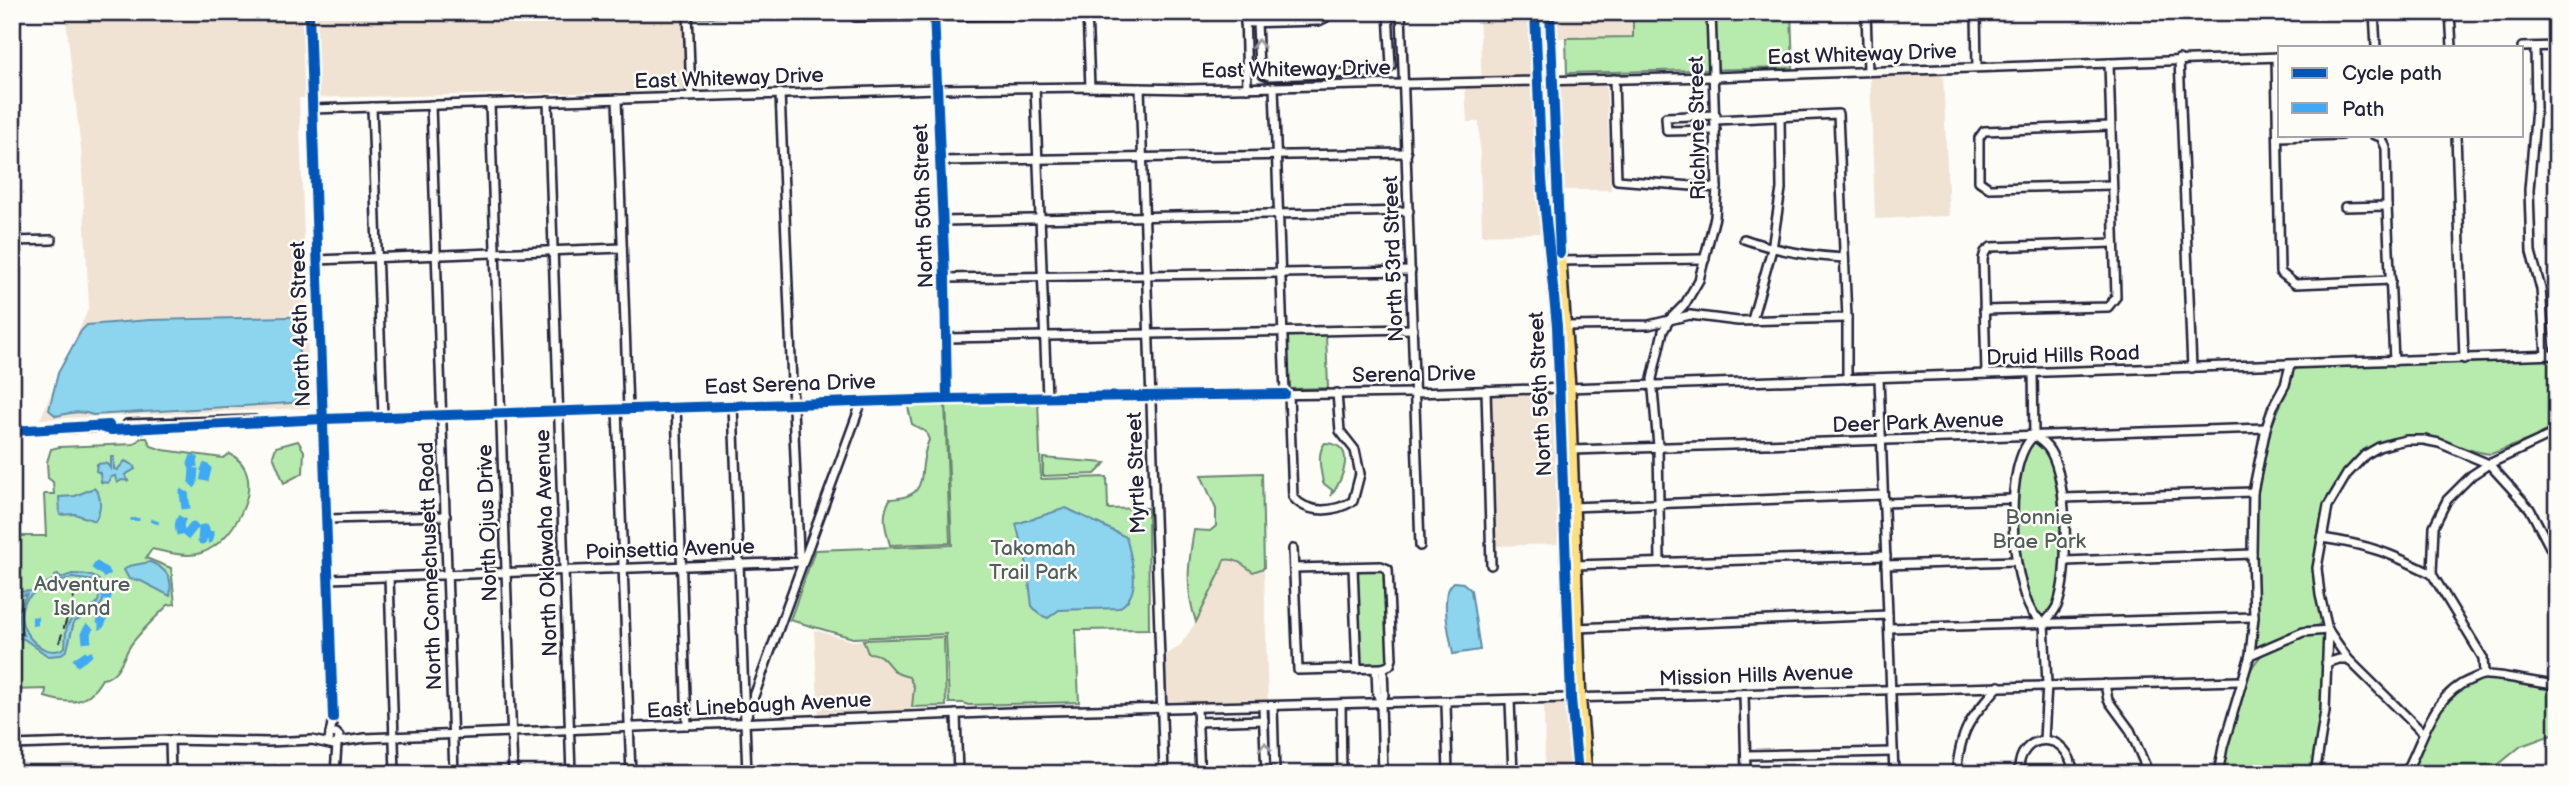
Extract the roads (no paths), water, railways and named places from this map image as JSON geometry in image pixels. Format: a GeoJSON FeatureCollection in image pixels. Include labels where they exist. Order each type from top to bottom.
{"type":"FeatureCollection","features":[{"type":"Feature","properties":{"kind":"main road"},"geometry":{"type":"LineString","coordinates":[[1535,19],[1550,14]]}},
{"type":"Feature","properties":{"kind":"main road","name":"North 56th Street"},"geometry":{"type":"LineString","coordinates":[[1550,14],[1578,774]]}},
{"type":"Feature","properties":{"kind":"main road"},"geometry":{"type":"LineString","coordinates":[[1535,19],[1550,27]]}},
{"type":"Feature","properties":{"kind":"main road","name":"North 56th Street"},"geometry":{"type":"LineString","coordinates":[[1535,19],[1540,154],[1550,261],[1562,326]]}},
{"type":"Feature","properties":{"kind":"main road"},"geometry":{"type":"LineString","coordinates":[[1540,154],[1555,154]]}},
{"type":"Feature","properties":{"kind":"main road","name":"North 56th Street"},"geometry":{"type":"LineString","coordinates":[[1565,387],[1572,450],[1569,507]]}},
{"type":"Feature","properties":{"kind":"main road","name":"North 56th Street"},"geometry":{"type":"LineString","coordinates":[[1576,698],[1587,774]]}},
{"type":"Feature","properties":{"kind":"street","name":"North 46th Street"},"geometry":{"type":"LineString","coordinates":[[309,12],[335,774]]}},
{"type":"Feature","properties":{"kind":"street"},"geometry":{"type":"LineString","coordinates":[[688,12],[691,96]]}},
{"type":"Feature","properties":{"kind":"street"},"geometry":{"type":"LineString","coordinates":[[1245,12],[1247,88]]}},
{"type":"Feature","properties":{"kind":"street"},"geometry":{"type":"LineString","coordinates":[[1245,23],[1319,21],[1325,18],[1325,12]]}},
{"type":"Feature","properties":{"kind":"street"},"geometry":{"type":"LineString","coordinates":[[1257,23],[1259,68],[1263,74],[1384,72],[1391,66],[1388,12]]}},
{"type":"Feature","properties":{"kind":"street","name":"North 53rd Street"},"geometry":{"type":"LineString","coordinates":[[1401,12],[1420,546]]}},
{"type":"Feature","properties":{"kind":"street","name":"Richlyne Street"},"geometry":{"type":"LineString","coordinates":[[1660,562],[1652,379],[1663,331],[1685,304],[1699,280],[1715,216],[1716,117],[1711,12]]}},
{"type":"Feature","properties":{"kind":"street"},"geometry":{"type":"LineString","coordinates":[[1866,12],[1868,71]]}},
{"type":"Feature","properties":{"kind":"street"},"geometry":{"type":"LineString","coordinates":[[1976,12],[1977,67]]}},
{"type":"Feature","properties":{"kind":"street"},"geometry":{"type":"LineString","coordinates":[[2374,12],[2376,46]]}},
{"type":"Feature","properties":{"kind":"street"},"geometry":{"type":"LineString","coordinates":[[2450,12],[2452,46]]}},
{"type":"Feature","properties":{"kind":"street"},"geometry":{"type":"LineString","coordinates":[[855,17],[1087,13],[1090,87]]}},
{"type":"Feature","properties":{"kind":"street","name":"North 50th Street"},"geometry":{"type":"LineString","coordinates":[[934,14],[947,399]]}},
{"type":"Feature","properties":{"kind":"street"},"geometry":{"type":"LineString","coordinates":[[2524,47],[2557,46]]}},
{"type":"Feature","properties":{"kind":"street"},"geometry":{"type":"LineString","coordinates":[[2535,47],[2536,108],[2529,203],[2531,253],[2541,289],[2546,355]]}},
{"type":"Feature","properties":{"kind":"street","name":"East Whiteway Drive"},"geometry":{"type":"LineString","coordinates":[[312,109],[938,89],[1247,88],[1713,77],[2278,57]]}},
{"type":"Feature","properties":{"kind":"street"},"geometry":{"type":"LineString","coordinates":[[2278,57],[2280,272],[2295,284],[2391,280]]}},
{"type":"Feature","properties":{"kind":"street"},"geometry":{"type":"LineString","coordinates":[[2179,60],[2192,368]]}},
{"type":"Feature","properties":{"kind":"street"},"geometry":{"type":"LineString","coordinates":[[1984,310],[2108,307],[2116,297],[2109,62]]}},
{"type":"Feature","properties":{"kind":"street"},"geometry":{"type":"LineString","coordinates":[[1614,79],[1617,180],[1717,188]]}},
{"type":"Feature","properties":{"kind":"street"},"geometry":{"type":"LineString","coordinates":[[1035,87],[1047,397]]}},
{"type":"Feature","properties":{"kind":"street"},"geometry":{"type":"LineString","coordinates":[[1274,87],[1282,332],[1293,497],[1299,505],[1312,510],[1342,508],[1353,501],[1360,474],[1355,450],[1340,431],[1337,393]]}},
{"type":"Feature","properties":{"kind":"street","name":"Myrtle Street"},"geometry":{"type":"LineString","coordinates":[[1140,88],[1164,774]]}},
{"type":"Feature","properties":{"kind":"street"},"geometry":{"type":"LineString","coordinates":[[780,93],[799,553],[803,562]]}},
{"type":"Feature","properties":{"kind":"street"},"geometry":{"type":"LineString","coordinates":[[617,99],[628,409]]}},
{"type":"Feature","properties":{"kind":"street","name":"North Oklawaha Avenue"},"geometry":{"type":"LineString","coordinates":[[548,101],[571,774]]}},
{"type":"Feature","properties":{"kind":"street","name":"North Ojus Drive"},"geometry":{"type":"LineString","coordinates":[[490,103],[513,774]]}},
{"type":"Feature","properties":{"kind":"street","name":"North Connechusett Road"},"geometry":{"type":"LineString","coordinates":[[431,105],[454,774]]}},
{"type":"Feature","properties":{"kind":"street"},"geometry":{"type":"LineString","coordinates":[[372,107],[383,417]]}},
{"type":"Feature","properties":{"kind":"street"},"geometry":{"type":"LineString","coordinates":[[1716,130],[1667,131],[1667,117],[1780,118],[1838,114],[1847,379]]}},
{"type":"Feature","properties":{"kind":"street"},"geometry":{"type":"LineString","coordinates":[[1752,320],[1772,249],[1781,189],[1780,118]]}},
{"type":"Feature","properties":{"kind":"street"},"geometry":{"type":"LineString","coordinates":[[2109,126],[1984,131],[1979,138],[1979,181],[1989,188],[2112,185]]}},
{"type":"Feature","properties":{"kind":"street"},"geometry":{"type":"LineString","coordinates":[[2278,137],[2310,136]]}},
{"type":"Feature","properties":{"kind":"street"},"geometry":{"type":"LineString","coordinates":[[2378,136],[2381,137],[2386,148],[2386,206],[2394,361]]}},
{"type":"Feature","properties":{"kind":"street"},"geometry":{"type":"LineString","coordinates":[[2456,136],[2465,359]]}},
{"type":"Feature","properties":{"kind":"street"},"geometry":{"type":"LineString","coordinates":[[940,161],[1407,153]]}},
{"type":"Feature","properties":{"kind":"street"},"geometry":{"type":"LineString","coordinates":[[2345,207],[2386,206]]}},
{"type":"Feature","properties":{"kind":"street"},"geometry":{"type":"LineString","coordinates":[[943,221],[1409,211]]}},
{"type":"Feature","properties":{"kind":"street"},"geometry":{"type":"LineString","coordinates":[[1744,239],[1772,249],[1807,256],[1844,258]]}},
{"type":"Feature","properties":{"kind":"street"},"geometry":{"type":"LineString","coordinates":[[12,241],[52,240]]}},
{"type":"Feature","properties":{"kind":"street"},"geometry":{"type":"LineString","coordinates":[[1986,374],[1985,252],[1991,247],[2114,243]]}},
{"type":"Feature","properties":{"kind":"street"},"geometry":{"type":"LineString","coordinates":[[317,260],[622,248]]}},
{"type":"Feature","properties":{"kind":"street"},"geometry":{"type":"LineString","coordinates":[[1550,261],[1705,259]]}},
{"type":"Feature","properties":{"kind":"street"},"geometry":{"type":"LineString","coordinates":[[945,278],[1411,271]]}},
{"type":"Feature","properties":{"kind":"street"},"geometry":{"type":"LineString","coordinates":[[1562,326],[1649,325],[1689,315],[1738,321],[1847,318]]}},
{"type":"Feature","properties":{"kind":"street"},"geometry":{"type":"LineString","coordinates":[[946,338],[1413,329]]}},
{"type":"Feature","properties":{"kind":"street","name":"Druid Hills Road"},"geometry":{"type":"LineString","coordinates":[[1565,387],[2557,355]]}},
{"type":"Feature","properties":{"kind":"street"},"geometry":{"type":"LineString","coordinates":[[2218,774],[2250,655],[2254,617],[2253,492],[2266,428],[2285,385],[2290,365]]}},
{"type":"Feature","properties":{"kind":"street"},"geometry":{"type":"LineString","coordinates":[[2033,373],[2034,436],[2052,452],[2063,498],[2065,561],[2057,604],[2044,623],[2047,684],[2044,740]]}},
{"type":"Feature","properties":{"kind":"street"},"geometry":{"type":"LineString","coordinates":[[1879,378],[1894,774]]}},
{"type":"Feature","properties":{"kind":"street","name":"Serena Drive"},"geometry":{"type":"LineString","coordinates":[[1259,393],[1415,393],[1565,387]]}},
{"type":"Feature","properties":{"kind":"street"},"geometry":{"type":"LineString","coordinates":[[1486,390],[1491,565]]}},
{"type":"Feature","properties":{"kind":"street","name":"East Serena Drive"},"geometry":{"type":"LineString","coordinates":[[12,431],[234,419],[259,421],[862,401],[1259,393]]}},
{"type":"Feature","properties":{"kind":"street"},"geometry":{"type":"LineString","coordinates":[[744,722],[862,401]]}},
{"type":"Feature","properties":{"kind":"street"},"geometry":{"type":"LineString","coordinates":[[733,405],[747,774]]}},
{"type":"Feature","properties":{"kind":"street"},"geometry":{"type":"LineString","coordinates":[[676,407],[687,725]]}},
{"type":"Feature","properties":{"kind":"street"},"geometry":{"type":"LineString","coordinates":[[617,409],[631,774]]}},
{"type":"Feature","properties":{"kind":"street","name":"Deer Park Avenue"},"geometry":{"type":"LineString","coordinates":[[1572,450],[2266,428]]}},
{"type":"Feature","properties":{"kind":"street"},"geometry":{"type":"LineString","coordinates":[[2484,674],[2483,658],[2432,574],[2434,526],[2447,500],[2472,475],[2488,464],[2557,432]]}},
{"type":"Feature","properties":{"kind":"street"},"geometry":{"type":"LineString","coordinates":[[2034,436],[2025,444],[2013,499],[2016,561],[2029,605],[2034,615],[2044,623]]}},
{"type":"Feature","properties":{"kind":"street"},"geometry":{"type":"LineString","coordinates":[[2315,774],[2325,710],[2328,630],[2317,568],[2328,506],[2347,474],[2365,455],[2379,447],[2406,440],[2424,440],[2459,450],[2488,464],[2530,509],[2554,550],[2557,581]]}},
{"type":"Feature","properties":{"kind":"street"},"geometry":{"type":"LineString","coordinates":[[2063,498],[2253,492]]}},
{"type":"Feature","properties":{"kind":"street"},"geometry":{"type":"LineString","coordinates":[[1569,507],[1883,499],[2013,499]]}},
{"type":"Feature","properties":{"kind":"street"},"geometry":{"type":"LineString","coordinates":[[327,519],[446,516]]}},
{"type":"Feature","properties":{"kind":"street"},"geometry":{"type":"LineString","coordinates":[[2322,538],[2376,548],[2432,574]]}},
{"type":"Feature","properties":{"kind":"street"},"geometry":{"type":"LineString","coordinates":[[1293,549],[1298,670],[1380,668],[1390,665],[1392,659],[1388,569],[1381,566],[1294,568]]}},
{"type":"Feature","properties":{"kind":"street"},"geometry":{"type":"LineString","coordinates":[[2065,561],[2252,554]]}},
{"type":"Feature","properties":{"kind":"street"},"geometry":{"type":"LineString","coordinates":[[1571,565],[1886,556]]}},
{"type":"Feature","properties":{"kind":"street"},"geometry":{"type":"LineString","coordinates":[[1886,565],[2016,561]]}},
{"type":"Feature","properties":{"kind":"street","name":"Poinsettia Avenue"},"geometry":{"type":"LineString","coordinates":[[329,579],[803,562]]}},
{"type":"Feature","properties":{"kind":"street"},"geometry":{"type":"LineString","coordinates":[[1353,567],[1357,669]]}},
{"type":"Feature","properties":{"kind":"street"},"geometry":{"type":"LineString","coordinates":[[389,577],[395,774]]}},
{"type":"Feature","properties":{"kind":"street"},"geometry":{"type":"LineString","coordinates":[[1573,628],[1888,615]]}},
{"type":"Feature","properties":{"kind":"street"},"geometry":{"type":"LineString","coordinates":[[1889,628],[2254,617]]}},
{"type":"Feature","properties":{"kind":"street"},"geometry":{"type":"LineString","coordinates":[[2250,655],[2302,632],[2328,630]]}},
{"type":"Feature","properties":{"kind":"street"},"geometry":{"type":"LineString","coordinates":[[2328,630],[2348,659],[2422,732]]}},
{"type":"Feature","properties":{"kind":"street"},"geometry":{"type":"LineString","coordinates":[[2326,663],[2348,659]]}},
{"type":"Feature","properties":{"kind":"street"},"geometry":{"type":"LineString","coordinates":[[1380,668],[1384,695],[1381,704],[1383,774]]}},
{"type":"Feature","properties":{"kind":"street"},"geometry":{"type":"LineString","coordinates":[[2405,774],[2422,732],[2441,701],[2451,691],[2484,674],[2557,685]]}},
{"type":"Feature","properties":{"kind":"street","name":"Mission Hills Avenue"},"geometry":{"type":"LineString","coordinates":[[1197,708],[2241,681]]}},
{"type":"Feature","properties":{"kind":"street"},"geometry":{"type":"LineString","coordinates":[[2105,684],[2108,700],[2130,730],[2149,774]]}},
{"type":"Feature","properties":{"kind":"street"},"geometry":{"type":"LineString","coordinates":[[1956,774],[1959,744],[1967,727],[1999,686]]}},
{"type":"Feature","properties":{"kind":"street"},"geometry":{"type":"LineString","coordinates":[[1744,694],[1746,774]]}},
{"type":"Feature","properties":{"kind":"street"},"geometry":{"type":"LineString","coordinates":[[1510,701],[1513,774]]}},
{"type":"Feature","properties":{"kind":"street"},"geometry":{"type":"LineString","coordinates":[[1446,703],[1448,774]]}},
{"type":"Feature","properties":{"kind":"street"},"geometry":{"type":"LineString","coordinates":[[1341,704],[1342,774]]}},
{"type":"Feature","properties":{"kind":"street"},"geometry":{"type":"LineString","coordinates":[[1273,706],[1275,774]]}},
{"type":"Feature","properties":{"kind":"street"},"geometry":{"type":"LineString","coordinates":[[1263,707],[1266,774]]}},
{"type":"Feature","properties":{"kind":"street"},"geometry":{"type":"LineString","coordinates":[[1197,708],[1200,774]]}},
{"type":"Feature","properties":{"kind":"street","name":"East Linebaugh Avenue"},"geometry":{"type":"LineString","coordinates":[[12,745],[170,740],[313,740],[956,714],[1197,708]]}},
{"type":"Feature","properties":{"kind":"street"},"geometry":{"type":"LineString","coordinates":[[956,714],[958,774]]}},
{"type":"Feature","properties":{"kind":"street"},"geometry":{"type":"LineString","coordinates":[[1197,722],[1264,720]]}},
{"type":"Feature","properties":{"kind":"street"},"geometry":{"type":"LineString","coordinates":[[170,740],[171,774]]}},
{"type":"Feature","properties":{"kind":"street"},"geometry":{"type":"LineString","coordinates":[[2019,774],[2018,761],[2022,753],[2030,744],[2044,740],[2059,744],[2068,752],[2073,774]]}},
{"type":"Feature","properties":{"kind":"street"},"geometry":{"type":"LineString","coordinates":[[1746,755],[1893,752]]}},
{"type":"Feature","properties":{"kind":"water"},"geometry":{"type":"Polygon","coordinates":[[[295,317],[298,321],[300,398],[291,403],[93,415],[79,412],[56,416],[49,410],[58,373],[87,325],[149,320],[295,317]]]}},
{"type":"Feature","properties":{"kind":"water"},"geometry":{"type":"Polygon","coordinates":[[[111,457],[114,457],[114,469],[117,470],[125,461],[133,465],[135,469],[125,475],[128,481],[117,483],[115,476],[111,477],[108,483],[101,482],[100,473],[96,471],[97,464],[106,463],[111,469],[111,457]]]}},
{"type":"Feature","properties":{"kind":"water"},"geometry":{"type":"Polygon","coordinates":[[[94,488],[99,495],[100,504],[95,521],[75,514],[60,515],[59,497],[75,496],[94,488]]]}},
{"type":"Feature","properties":{"kind":"water"},"geometry":{"type":"Polygon","coordinates":[[[1066,508],[1126,537],[1133,565],[1134,585],[1127,602],[1119,608],[1059,610],[1048,618],[1040,615],[1032,606],[1027,565],[1016,524],[1066,508]]]}},
{"type":"Feature","properties":{"kind":"water"},"geometry":{"type":"Polygon","coordinates":[[[150,562],[168,575],[171,584],[170,596],[141,581],[129,579],[124,570],[129,566],[150,562]]]}},
{"type":"Feature","properties":{"kind":"water"},"geometry":{"type":"Polygon","coordinates":[[[78,574],[99,580],[104,596],[96,610],[97,615],[101,608],[103,611],[98,618],[93,612],[74,622],[67,650],[60,655],[48,656],[24,639],[12,636],[12,632],[23,635],[19,614],[27,594],[12,597],[12,592],[31,591],[55,579],[55,576],[61,578],[78,574]],[[72,578],[31,595],[22,608],[21,619],[30,638],[47,650],[56,651],[65,647],[69,623],[76,615],[91,608],[98,601],[99,586],[95,581],[72,578]]]}},
{"type":"Feature","properties":{"kind":"water"},"geometry":{"type":"Polygon","coordinates":[[[1454,582],[1463,583],[1471,590],[1480,650],[1453,654],[1446,606],[1449,588],[1454,582]]]}},
{"type":"Feature","properties":{"kind":"railway"},"geometry":{"type":"LineString","coordinates":[[59,643],[75,594]]}},
{"type":"Feature","properties":{"kind":"park label","name":"Bonnie Brae Park"},"geometry":{"type":"Point","coordinates":[2039,529]}},
{"type":"Feature","properties":{"kind":"park label","name":"Takomah Trail Park"},"geometry":{"type":"Point","coordinates":[1033,560]}},
{"type":"Feature","properties":{"kind":"park label","name":"Adventure Island"},"geometry":{"type":"Point","coordinates":[82,596]}}]}
